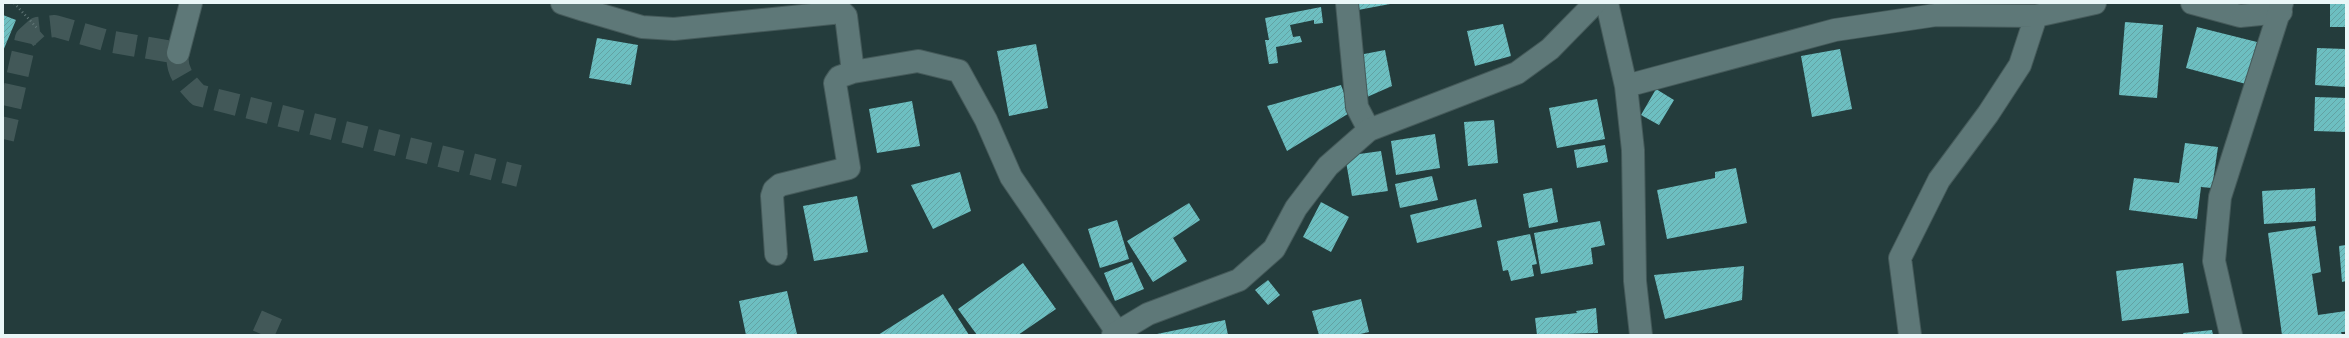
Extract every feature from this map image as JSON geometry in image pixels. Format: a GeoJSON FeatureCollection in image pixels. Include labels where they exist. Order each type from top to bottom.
{"type":"FeatureCollection","features":[{"type":"Feature","properties":{"kind":"street"},"geometry":{"type":"LineString","coordinates":[[178,53],[190,3]]}},
{"type":"Feature","properties":{"kind":"street"},"geometry":{"type":"LineString","coordinates":[[562,3],[585,6],[642,27],[674,29],[842,12],[846,16],[853,72]]}},
{"type":"Feature","properties":{"kind":"street"},"geometry":{"type":"LineString","coordinates":[[1347,3],[1357,108],[1369,130]]}},
{"type":"Feature","properties":{"kind":"street"},"geometry":{"type":"LineString","coordinates":[[776,254],[772,196],[774,190],[780,185],[849,168],[835,83],[839,77],[853,72],[918,61],[959,71],[986,120],[1011,177],[1115,334],[1148,314],[1239,280],[1274,249],[1296,208],[1328,166],[1369,130],[1517,73],[1550,49],[1595,3]]}},
{"type":"Feature","properties":{"kind":"street"},"geometry":{"type":"LineString","coordinates":[[1607,3],[1626,86],[1633,150],[1635,281],[1641,335]]}},
{"type":"Feature","properties":{"kind":"street"},"geometry":{"type":"LineString","coordinates":[[1626,86],[1835,30],[1936,15],[2036,16],[2095,3]]}},
{"type":"Feature","properties":{"kind":"street"},"geometry":{"type":"LineString","coordinates":[[2192,3],[2240,16],[2281,7]]}},
{"type":"Feature","properties":{"kind":"street"},"geometry":{"type":"LineString","coordinates":[[2231,335],[2214,261],[2220,197],[2281,7]]}},
{"type":"Feature","properties":{"kind":"street"},"geometry":{"type":"LineString","coordinates":[[1910,335],[1900,258],[1939,180],[1988,114],[2020,65],[2036,16]]}},
{"type":"Feature","properties":{"kind":"path"},"geometry":{"type":"LineString","coordinates":[[14,3],[37,28]]}},
{"type":"Feature","properties":{"kind":"building"},"geometry":{"type":"Polygon","coordinates":[[[1357,3],[1390,3],[1390,4],[1358,10],[1357,3]]]}},
{"type":"Feature","properties":{"kind":"building"},"geometry":{"type":"Polygon","coordinates":[[[2330,3],[2346,3],[2346,27],[2330,27],[2330,3]]]}},
{"type":"Feature","properties":{"kind":"building"},"geometry":{"type":"Polygon","coordinates":[[[1321,7],[1323,23],[1314,24],[1314,20],[1290,25],[1293,37],[1300,36],[1302,42],[1276,47],[1278,63],[1269,64],[1265,40],[1269,40],[1265,18],[1321,7]]]}},
{"type":"Feature","properties":{"kind":"building"},"geometry":{"type":"Polygon","coordinates":[[[3,15],[16,20],[3,51],[3,15]]]}},
{"type":"Feature","properties":{"kind":"building"},"geometry":{"type":"Polygon","coordinates":[[[2125,22],[2163,25],[2157,98],[2119,95],[2125,22]]]}},
{"type":"Feature","properties":{"kind":"building"},"geometry":{"type":"Polygon","coordinates":[[[1503,24],[1511,56],[1475,66],[1467,31],[1503,24]]]}},
{"type":"Feature","properties":{"kind":"building"},"geometry":{"type":"Polygon","coordinates":[[[2197,27],[2257,42],[2246,84],[2186,68],[2197,27]]]}},
{"type":"Feature","properties":{"kind":"building"},"geometry":{"type":"Polygon","coordinates":[[[597,38],[638,45],[631,85],[589,78],[597,38]]]}},
{"type":"Feature","properties":{"kind":"building"},"geometry":{"type":"Polygon","coordinates":[[[1036,44],[1048,108],[1009,116],[997,51],[1036,44]]]}},
{"type":"Feature","properties":{"kind":"building"},"geometry":{"type":"Polygon","coordinates":[[[2317,48],[2346,49],[2346,87],[2315,85],[2317,48]]]}},
{"type":"Feature","properties":{"kind":"building"},"geometry":{"type":"Polygon","coordinates":[[[1840,49],[1852,109],[1812,117],[1801,56],[1840,49]]]}},
{"type":"Feature","properties":{"kind":"building"},"geometry":{"type":"Polygon","coordinates":[[[1385,50],[1392,86],[1367,97],[1359,55],[1385,50]]]}},
{"type":"Feature","properties":{"kind":"building"},"geometry":{"type":"Polygon","coordinates":[[[1341,85],[1351,112],[1287,151],[1267,106],[1341,85]]]}},
{"type":"Feature","properties":{"kind":"building"},"geometry":{"type":"Polygon","coordinates":[[[1656,89],[1674,100],[1659,125],[1641,115],[1656,89]]]}},
{"type":"Feature","properties":{"kind":"building"},"geometry":{"type":"Polygon","coordinates":[[[2315,97],[2346,98],[2346,132],[2314,131],[2315,97]]]}},
{"type":"Feature","properties":{"kind":"building"},"geometry":{"type":"Polygon","coordinates":[[[1597,99],[1605,139],[1557,148],[1549,108],[1597,99]]]}},
{"type":"Feature","properties":{"kind":"building"},"geometry":{"type":"Polygon","coordinates":[[[912,101],[920,146],[877,153],[869,109],[912,101]]]}},
{"type":"Feature","properties":{"kind":"building"},"geometry":{"type":"Polygon","coordinates":[[[1494,120],[1498,163],[1468,166],[1464,122],[1494,120]]]}},
{"type":"Feature","properties":{"kind":"building"},"geometry":{"type":"Polygon","coordinates":[[[1435,134],[1440,168],[1396,175],[1391,141],[1435,134]]]}},
{"type":"Feature","properties":{"kind":"building"},"geometry":{"type":"Polygon","coordinates":[[[2185,143],[2218,147],[2212,188],[2201,187],[2197,219],[2129,210],[2134,178],[2179,183],[2185,143]]]}},
{"type":"Feature","properties":{"kind":"building"},"geometry":{"type":"Polygon","coordinates":[[[1605,145],[1608,162],[1577,168],[1574,150],[1605,145]]]}},
{"type":"Feature","properties":{"kind":"building"},"geometry":{"type":"Polygon","coordinates":[[[1381,151],[1388,191],[1352,196],[1345,156],[1381,151]]]}},
{"type":"Feature","properties":{"kind":"building"},"geometry":{"type":"Polygon","coordinates":[[[1736,168],[1747,223],[1667,239],[1657,190],[1715,178],[1715,172],[1736,168]]]}},
{"type":"Feature","properties":{"kind":"building"},"geometry":{"type":"Polygon","coordinates":[[[960,172],[971,211],[933,229],[911,185],[960,172]]]}},
{"type":"Feature","properties":{"kind":"building"},"geometry":{"type":"Polygon","coordinates":[[[1432,176],[1438,200],[1400,208],[1395,184],[1432,176]]]}},
{"type":"Feature","properties":{"kind":"building"},"geometry":{"type":"Polygon","coordinates":[[[1552,188],[1558,222],[1529,228],[1523,194],[1552,188]]]}},
{"type":"Feature","properties":{"kind":"building"},"geometry":{"type":"Polygon","coordinates":[[[2315,188],[2316,221],[2264,224],[2262,191],[2315,188]]]}},
{"type":"Feature","properties":{"kind":"building"},"geometry":{"type":"Polygon","coordinates":[[[857,196],[868,252],[814,261],[803,206],[857,196]]]}},
{"type":"Feature","properties":{"kind":"building"},"geometry":{"type":"Polygon","coordinates":[[[1476,199],[1482,227],[1417,243],[1410,215],[1476,199]]]}},
{"type":"Feature","properties":{"kind":"building"},"geometry":{"type":"Polygon","coordinates":[[[1321,202],[1349,217],[1331,252],[1303,237],[1321,202]]]}},
{"type":"Feature","properties":{"kind":"building"},"geometry":{"type":"Polygon","coordinates":[[[1189,203],[1200,220],[1173,238],[1187,261],[1153,282],[1127,241],[1189,203]]]}},
{"type":"Feature","properties":{"kind":"building"},"geometry":{"type":"Polygon","coordinates":[[[1117,220],[1129,259],[1100,268],[1088,229],[1117,220]]]}},
{"type":"Feature","properties":{"kind":"building"},"geometry":{"type":"Polygon","coordinates":[[[1600,221],[1605,245],[1591,248],[1593,264],[1541,274],[1534,233],[1600,221]]]}},
{"type":"Feature","properties":{"kind":"building"},"geometry":{"type":"Polygon","coordinates":[[[2315,226],[2321,272],[2312,274],[2318,315],[2346,311],[2346,332],[2341,332],[2342,335],[2282,335],[2268,233],[2315,226]]]}},
{"type":"Feature","properties":{"kind":"building"},"geometry":{"type":"Polygon","coordinates":[[[1530,234],[1537,264],[1532,265],[1534,276],[1511,281],[1508,270],[1503,271],[1497,241],[1530,234]]]}},
{"type":"Feature","properties":{"kind":"building"},"geometry":{"type":"Polygon","coordinates":[[[2346,245],[2346,281],[2342,282],[2339,246],[2346,245]]]}},
{"type":"Feature","properties":{"kind":"building"},"geometry":{"type":"Polygon","coordinates":[[[1132,262],[1144,289],[1115,301],[1104,273],[1132,262]]]}},
{"type":"Feature","properties":{"kind":"building"},"geometry":{"type":"Polygon","coordinates":[[[1023,263],[1056,309],[1018,335],[977,335],[958,309],[1023,263]]]}},
{"type":"Feature","properties":{"kind":"building"},"geometry":{"type":"Polygon","coordinates":[[[2183,263],[2189,313],[2122,321],[2116,271],[2183,263]]]}},
{"type":"Feature","properties":{"kind":"building"},"geometry":{"type":"Polygon","coordinates":[[[1744,266],[1742,300],[1665,319],[1654,275],[1744,266]]]}},
{"type":"Feature","properties":{"kind":"building"},"geometry":{"type":"Polygon","coordinates":[[[1268,280],[1280,295],[1268,305],[1255,290],[1268,280]]]}},
{"type":"Feature","properties":{"kind":"building"},"geometry":{"type":"Polygon","coordinates":[[[787,291],[797,334],[746,335],[739,301],[787,291]]]}},
{"type":"Feature","properties":{"kind":"building"},"geometry":{"type":"Polygon","coordinates":[[[943,294],[969,335],[878,335],[943,294]]]}},
{"type":"Feature","properties":{"kind":"building"},"geometry":{"type":"Polygon","coordinates":[[[1361,299],[1369,332],[1356,335],[1319,335],[1312,311],[1361,299]]]}},
{"type":"Feature","properties":{"kind":"building"},"geometry":{"type":"Polygon","coordinates":[[[1596,308],[1598,333],[1537,335],[1535,318],[1577,313],[1576,311],[1596,308]]]}},
{"type":"Feature","properties":{"kind":"building"},"geometry":{"type":"Polygon","coordinates":[[[1225,320],[1228,335],[1157,335],[1157,334],[1225,320]]]}},
{"type":"Feature","properties":{"kind":"building"},"geometry":{"type":"Polygon","coordinates":[[[2212,330],[2213,335],[2184,335],[2183,333],[2212,330]]]}},
{"type":"Feature","properties":{"kind":"tunnel"},"geometry":{"type":"LineString","coordinates":[[3,139],[26,38],[37,28],[55,26],[108,41],[178,53],[178,65],[182,76],[198,95],[519,176]]}},
{"type":"Feature","properties":{"kind":"tunnel"},"geometry":{"type":"LineString","coordinates":[[263,335],[275,308]]}}]}
